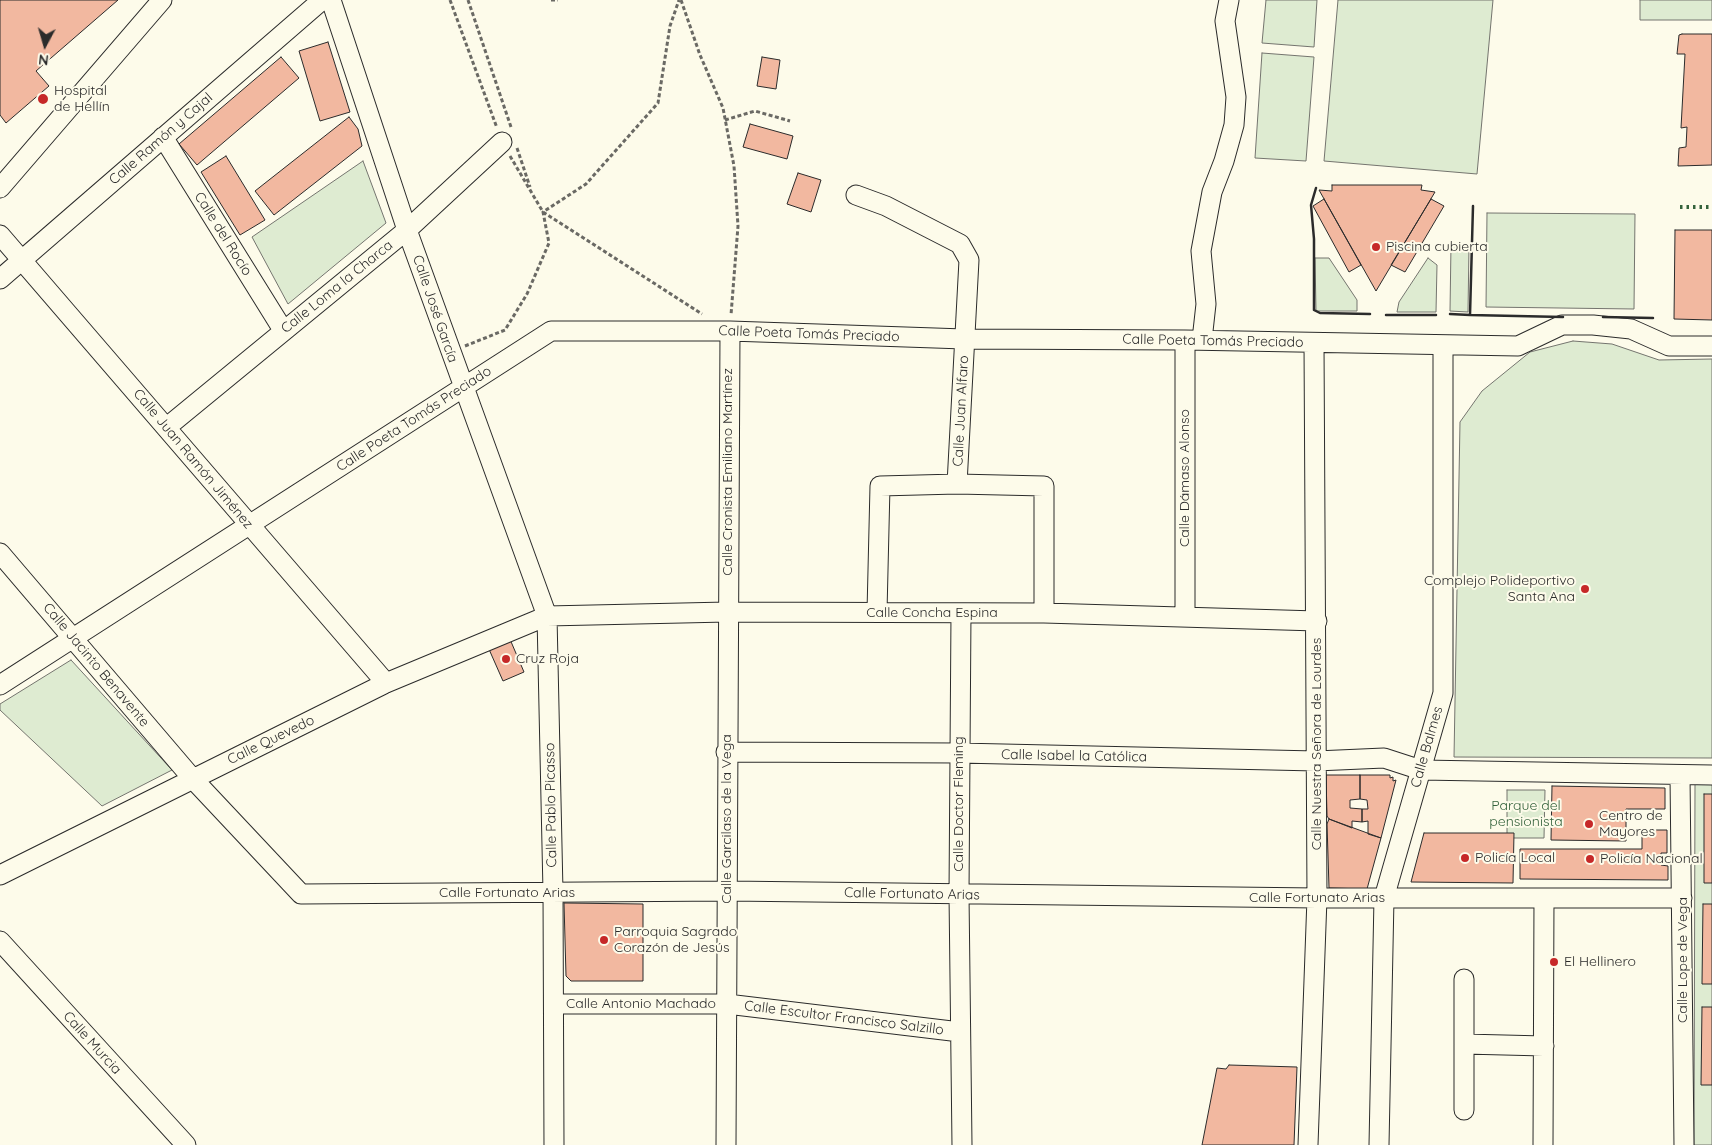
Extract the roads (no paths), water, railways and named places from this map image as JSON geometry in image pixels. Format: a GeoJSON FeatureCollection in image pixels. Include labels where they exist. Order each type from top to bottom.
{"type":"FeatureCollection","features":[{"type":"Feature","properties":{"kind":"street"},"geometry":{"type":"LineString","coordinates":[[0,188],[162,0]]}},
{"type":"Feature","properties":{"kind":"street","name":"Calle Ramón y Cajal"},"geometry":{"type":"LineString","coordinates":[[0,279],[322,0]]}},
{"type":"Feature","properties":{"kind":"street","name":"Calle José García"},"geometry":{"type":"LineString","coordinates":[[331,0],[450,352],[547,616]]}},
{"type":"Feature","properties":{"kind":"street","name":"Calle Dámaso Alonso"},"geometry":{"type":"LineString","coordinates":[[1185,616],[1194,340],[1206,304],[1201,251],[1212,192],[1224,161],[1234,126],[1236,97],[1225,21],[1230,0]]}},
{"type":"Feature","properties":{"kind":"street","name":"Calle del Rocío"},"geometry":{"type":"LineString","coordinates":[[163,137],[284,330]]}},
{"type":"Feature","properties":{"kind":"street","name":"Calle Loma la Charca"},"geometry":{"type":"LineString","coordinates":[[167,427],[408,230],[510,139]]}},
{"type":"Feature","properties":{"kind":"street","name":"Calle Juan Alfaro"},"geometry":{"type":"LineString","coordinates":[[856,195],[886,206],[960,244],[969,260],[957,484]]}},
{"type":"Feature","properties":{"kind":"street","name":"Calle Juan Ramón Jiménez"},"geometry":{"type":"LineString","coordinates":[[0,235],[386,683]]}},
{"type":"Feature","properties":{"kind":"street","name":"Calle Poeta Tomás Preciado"},"geometry":{"type":"LineString","coordinates":[[0,685],[551,331],[730,331],[964,339],[1194,340],[1518,346],[1562,326],[1593,325],[1631,329],[1669,346],[1712,346]]}},
{"type":"Feature","properties":{"kind":"street","name":"Calle Cronista Emiliano Martínez"},"geometry":{"type":"LineString","coordinates":[[727,612],[730,331]]}},
{"type":"Feature","properties":{"kind":"street","name":"Calle Nuestra Señora de Lourdes"},"geometry":{"type":"LineString","coordinates":[[1308,1145],[1317,898],[1314,343]]}},
{"type":"Feature","properties":{"kind":"street","name":"Calle Balmes"},"geometry":{"type":"LineString","coordinates":[[1379,1145],[1384,898],[1443,693],[1443,345]]}},
{"type":"Feature","properties":{"kind":"street","name":"Calle Juan Alfaro"},"geometry":{"type":"LineString","coordinates":[[877,612],[880,486],[957,484],[1044,486],[1044,613]]}},
{"type":"Feature","properties":{"kind":"street","name":"Calle Jacinto Benavente"},"geometry":{"type":"LineString","coordinates":[[0,553],[192,778]]}},
{"type":"Feature","properties":{"kind":"street","name":"Calle Concha Espina"},"geometry":{"type":"LineString","coordinates":[[547,616],[727,612],[1044,613],[1317,621]]}},
{"type":"Feature","properties":{"kind":"street","name":"Calle Garcilaso de la Vega"},"geometry":{"type":"LineString","coordinates":[[726,1145],[728,892],[727,612]]}},
{"type":"Feature","properties":{"kind":"street","name":"Calle Doctor Fleming"},"geometry":{"type":"LineString","coordinates":[[962,613],[959,753],[962,1145]]}},
{"type":"Feature","properties":{"kind":"street","name":"Calle Quevedo"},"geometry":{"type":"LineString","coordinates":[[0,874],[386,683],[547,616]]}},
{"type":"Feature","properties":{"kind":"street","name":"Calle Pablo Picasso"},"geometry":{"type":"LineString","coordinates":[[547,616],[553,892],[554,1145]]}},
{"type":"Feature","properties":{"kind":"street","name":"Calle Isabel la Católica"},"geometry":{"type":"LineString","coordinates":[[726,752],[959,753],[1316,761],[1384,758],[1421,770],[1712,775]]}},
{"type":"Feature","properties":{"kind":"street","name":"Calle Lope de Vega"},"geometry":{"type":"LineString","coordinates":[[1680,774],[1684,1145]]}},
{"type":"Feature","properties":{"kind":"street","name":"Calle Fortunato Arias"},"geometry":{"type":"LineString","coordinates":[[192,778],[301,894],[728,892],[1317,898],[1682,898]]}},
{"type":"Feature","properties":{"kind":"street"},"geometry":{"type":"LineString","coordinates":[[1543,1145],[1544,898]]}},
{"type":"Feature","properties":{"kind":"street","name":"Calle Murcia"},"geometry":{"type":"LineString","coordinates":[[0,941],[186,1145]]}},
{"type":"Feature","properties":{"kind":"street"},"geometry":{"type":"LineString","coordinates":[[1464,979],[1464,1110]]}},
{"type":"Feature","properties":{"kind":"street","name":"Calle Antonio Machado"},"geometry":{"type":"LineString","coordinates":[[554,1004],[727,1004]]}},
{"type":"Feature","properties":{"kind":"street","name":"Calle Escultor Francisco Salzillo"},"geometry":{"type":"LineString","coordinates":[[727,1004],[960,1032]]}},
{"type":"Feature","properties":{"kind":"street"},"geometry":{"type":"LineString","coordinates":[[1464,1044],[1544,1046]]}},
{"type":"Feature","properties":{"kind":"place","name":"Hospital de Hellín"},"geometry":{"type":"Point","coordinates":[43,99]}},
{"type":"Feature","properties":{"kind":"place","name":"Piscina cubierta"},"geometry":{"type":"Point","coordinates":[1376,247]}},
{"type":"Feature","properties":{"kind":"place","name":"Complejo Polideportivo Santa Ana"},"geometry":{"type":"Point","coordinates":[1585,589]}},
{"type":"Feature","properties":{"kind":"place","name":"Cruz Roja"},"geometry":{"type":"Point","coordinates":[506,659]}},
{"type":"Feature","properties":{"kind":"place","name":"Centro de Mayores"},"geometry":{"type":"Point","coordinates":[1589,824]}},
{"type":"Feature","properties":{"kind":"place","name":"Policía Local"},"geometry":{"type":"Point","coordinates":[1465,858]}},
{"type":"Feature","properties":{"kind":"place","name":"Policía Nacional"},"geometry":{"type":"Point","coordinates":[1590,859]}},
{"type":"Feature","properties":{"kind":"place","name":"Parroquia Sagrado Corazón de Jesús"},"geometry":{"type":"Point","coordinates":[604,940]}},
{"type":"Feature","properties":{"kind":"place","name":"El Hellinero"},"geometry":{"type":"Point","coordinates":[1554,962]}},
{"type":"Feature","properties":{"kind":"park label","name":"Parque del pensionista"},"geometry":{"type":"Point","coordinates":[1526,814]}}]}
